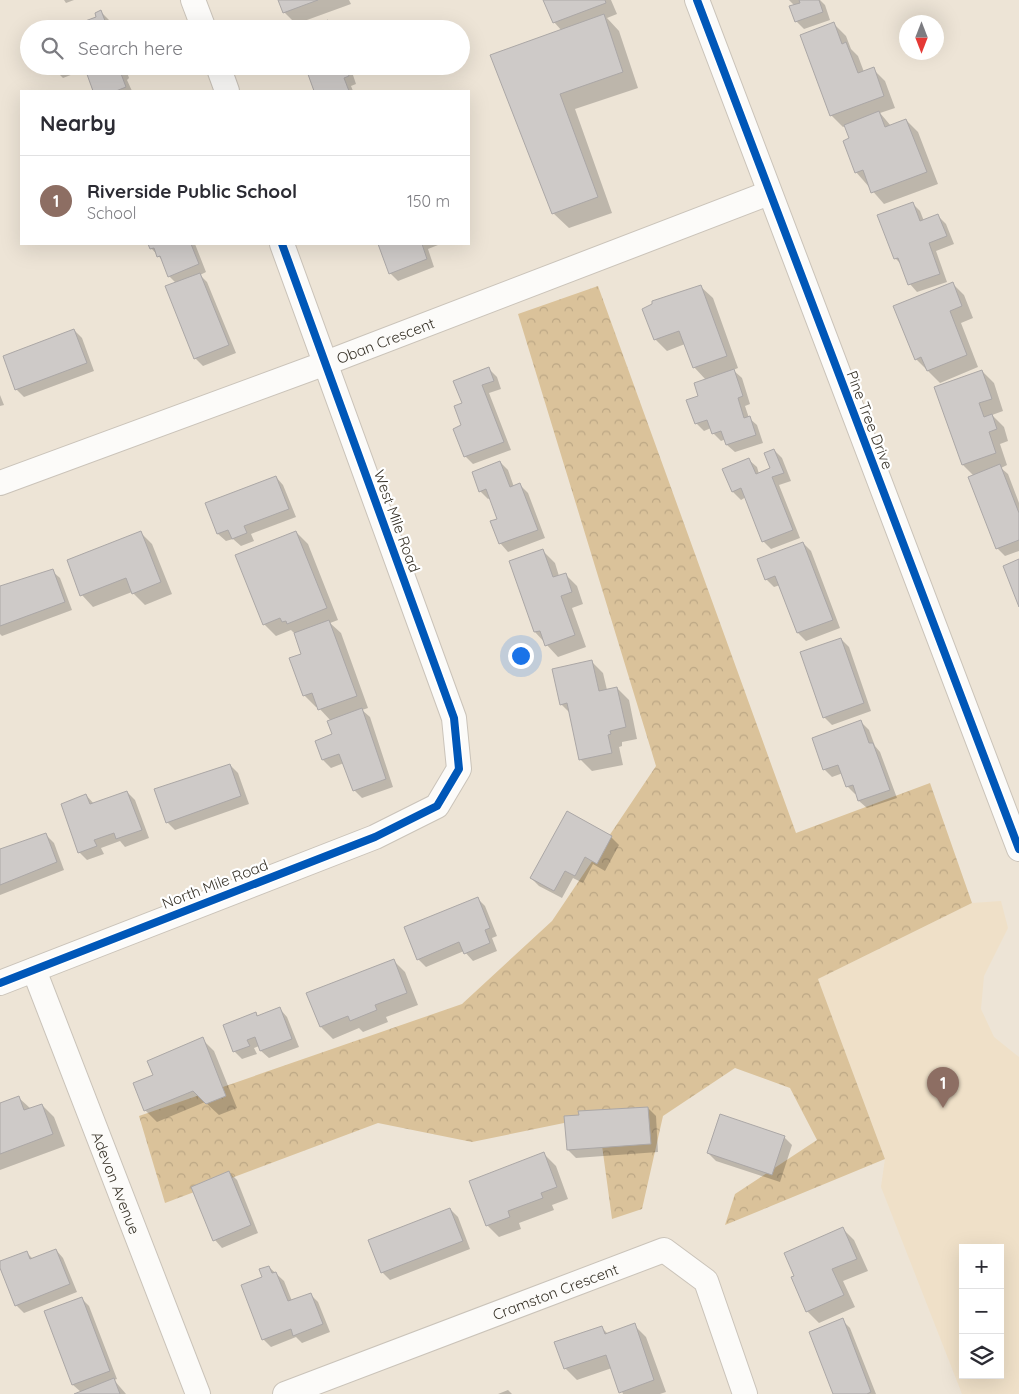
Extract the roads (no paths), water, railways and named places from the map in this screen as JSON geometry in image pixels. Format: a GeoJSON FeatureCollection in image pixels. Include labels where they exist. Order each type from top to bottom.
{"type":"FeatureCollection","features":[{"type":"Feature","properties":{"kind":"street"},"geometry":{"type":"LineString","coordinates":[[193,0],[201,20]]}},
{"type":"Feature","properties":{"kind":"street","name":"Pine Tree Drive"},"geometry":{"type":"LineString","coordinates":[[697,0],[1019,849]]}},
{"type":"Feature","properties":{"kind":"street"},"geometry":{"type":"LineString","coordinates":[[221,75],[227,90]]}},
{"type":"Feature","properties":{"kind":"street","name":"Oban Crescent"},"geometry":{"type":"LineString","coordinates":[[0,483],[326,363],[769,193]]}},
{"type":"Feature","properties":{"kind":"street","name":"West Mile Road"},"geometry":{"type":"LineString","coordinates":[[282,245],[454,718],[459,769],[437,806]]}},
{"type":"Feature","properties":{"kind":"street","name":"North Mile Road"},"geometry":{"type":"LineString","coordinates":[[0,983],[374,836],[437,806]]}},
{"type":"Feature","properties":{"kind":"street","name":"Adevon Avenue"},"geometry":{"type":"LineString","coordinates":[[34,970],[198,1394]]}},
{"type":"Feature","properties":{"kind":"street","name":"Cramston Crescent"},"geometry":{"type":"LineString","coordinates":[[285,1394],[664,1250],[706,1281],[745,1394]]}},
{"type":"Feature","properties":{"kind":"place","name":"Riverside Public School"},"geometry":{"type":"Point","coordinates":[943,1108]}}]}
